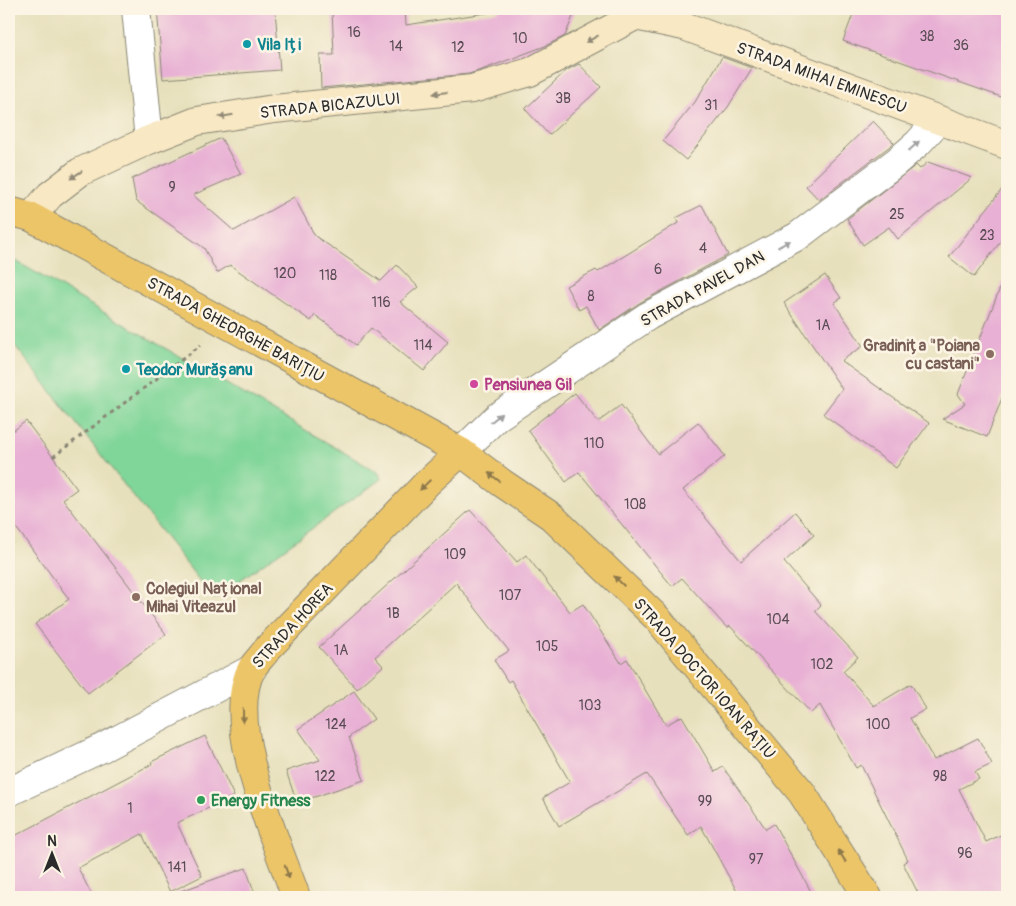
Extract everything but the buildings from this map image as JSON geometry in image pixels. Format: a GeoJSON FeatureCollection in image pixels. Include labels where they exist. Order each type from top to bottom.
{"type":"FeatureCollection","features":[{"type":"Feature","properties":{"kind":"main road","name":"STRADA GHEORGHE BARIȚIU"},"geometry":{"type":"LineString","coordinates":[[20,214],[227,324],[461,452]]}},
{"type":"Feature","properties":{"kind":"main road","name":"STRADA HOREA"},"geometry":{"type":"LineString","coordinates":[[252,669],[269,647],[405,506],[461,452]]}},
{"type":"Feature","properties":{"kind":"main road","name":"STRADA DOCTOR IOAN RAȚIU"},"geometry":{"type":"LineString","coordinates":[[461,452],[551,516],[657,618],[802,793],[868,897]]}},
{"type":"Feature","properties":{"kind":"main road"},"geometry":{"type":"LineString","coordinates":[[252,669],[244,696],[243,722],[248,759],[296,897]]}},
{"type":"Feature","properties":{"kind":"street"},"geometry":{"type":"LineString","coordinates":[[136,9],[149,140]]}},
{"type":"Feature","properties":{"kind":"street","name":"STRADA BICAZULUI"},"geometry":{"type":"LineString","coordinates":[[20,214],[80,172],[149,140],[197,121],[274,109],[472,89],[530,72],[634,12]]}},
{"type":"Feature","properties":{"kind":"street","name":"STRADA MIHAI EMINESCU"},"geometry":{"type":"LineString","coordinates":[[634,12],[684,26],[1007,145]]}},
{"type":"Feature","properties":{"kind":"street","name":"STRADA PAVEL DAN"},"geometry":{"type":"LineString","coordinates":[[461,452],[497,417],[648,316],[798,236],[896,162],[939,120]]}},
{"type":"Feature","properties":{"kind":"street","name":"STRADA HOREA"},"geometry":{"type":"LineString","coordinates":[[9,792],[102,748],[252,669]]}},
{"type":"Feature","properties":{"kind":"path"},"geometry":{"type":"LineString","coordinates":[[53,457],[227,324]]}},
{"type":"Feature","properties":{"kind":"green space"},"geometry":{"type":"Polygon","coordinates":[[[9,257],[379,473],[381,479],[214,599],[9,338],[9,257]]]}},
{"type":"Feature","properties":{"kind":"place","name":"Vila Iți"},"geometry":{"type":"Point","coordinates":[247,44]}},
{"type":"Feature","properties":{"kind":"place","name":"Gradinița \"Poiana cu castani\""},"geometry":{"type":"Point","coordinates":[990,354]}},
{"type":"Feature","properties":{"kind":"place","name":"Teodor Murășanu"},"geometry":{"type":"Point","coordinates":[126,369]}},
{"type":"Feature","properties":{"kind":"place","name":"Pensiunea Gil"},"geometry":{"type":"Point","coordinates":[474,384]}},
{"type":"Feature","properties":{"kind":"place","name":"Colegiul Național Mihai Viteazul"},"geometry":{"type":"Point","coordinates":[136,597]}},
{"type":"Feature","properties":{"kind":"place","name":"Energy Fitness"},"geometry":{"type":"Point","coordinates":[201,800]}}]}
